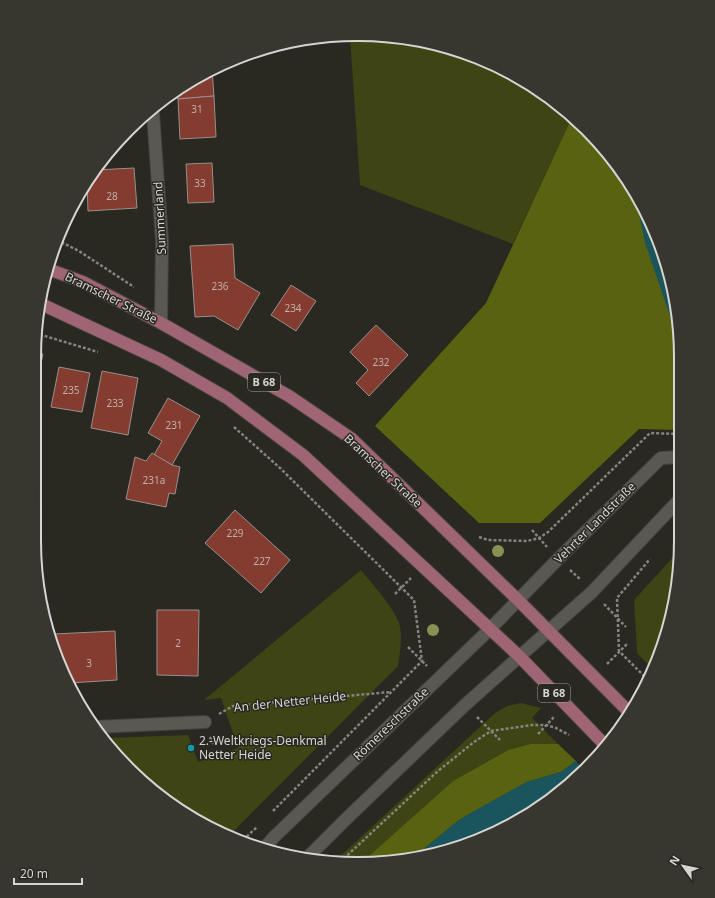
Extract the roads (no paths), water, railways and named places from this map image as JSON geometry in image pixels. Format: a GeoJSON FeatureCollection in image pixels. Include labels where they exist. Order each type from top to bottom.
{"type":"FeatureCollection","features":[{"type":"Feature","properties":{"kind":"main road","name":"Summerland"},"geometry":{"type":"LineString","coordinates":[[153,116],[162,241],[161,323]]}},
{"type":"Feature","properties":{"kind":"main road","name":"Bramscher Straße"},"geometry":{"type":"LineString","coordinates":[[53,271],[83,282],[161,323],[289,396],[352,439],[518,600],[626,709]]}},
{"type":"Feature","properties":{"kind":"main road","name":"B 68"},"geometry":{"type":"LineString","coordinates":[[45,308],[161,360],[227,398],[302,455],[520,657],[602,741]]}},
{"type":"Feature","properties":{"kind":"main road","name":"Vehrter Landstraße"},"geometry":{"type":"LineString","coordinates":[[518,600],[661,458],[674,457]]}},
{"type":"Feature","properties":{"kind":"main road"},"geometry":{"type":"LineString","coordinates":[[312,853],[344,821],[465,705],[592,592],[674,505]]}},
{"type":"Feature","properties":{"kind":"main road","name":"Römereschstraße"},"geometry":{"type":"LineString","coordinates":[[269,844],[518,600]]}},
{"type":"Feature","properties":{"kind":"main road"},"geometry":{"type":"LineString","coordinates":[[102,727],[205,722]]}},
{"type":"Feature","properties":{"kind":"water"},"geometry":{"type":"Polygon","coordinates":[[[639,214],[650,236],[657,256],[668,296],[671,320],[645,243],[639,214]]]}},
{"type":"Feature","properties":{"kind":"water"},"geometry":{"type":"Polygon","coordinates":[[[576,761],[579,765],[550,792],[516,815],[479,833],[422,850],[459,820],[492,801],[527,782],[561,772],[576,761]]]}},
{"type":"Feature","properties":{"kind":"place","name":"2.-Weltkriegs-Denkmal Netter Heide"},"geometry":{"type":"Point","coordinates":[191,748]}}]}
